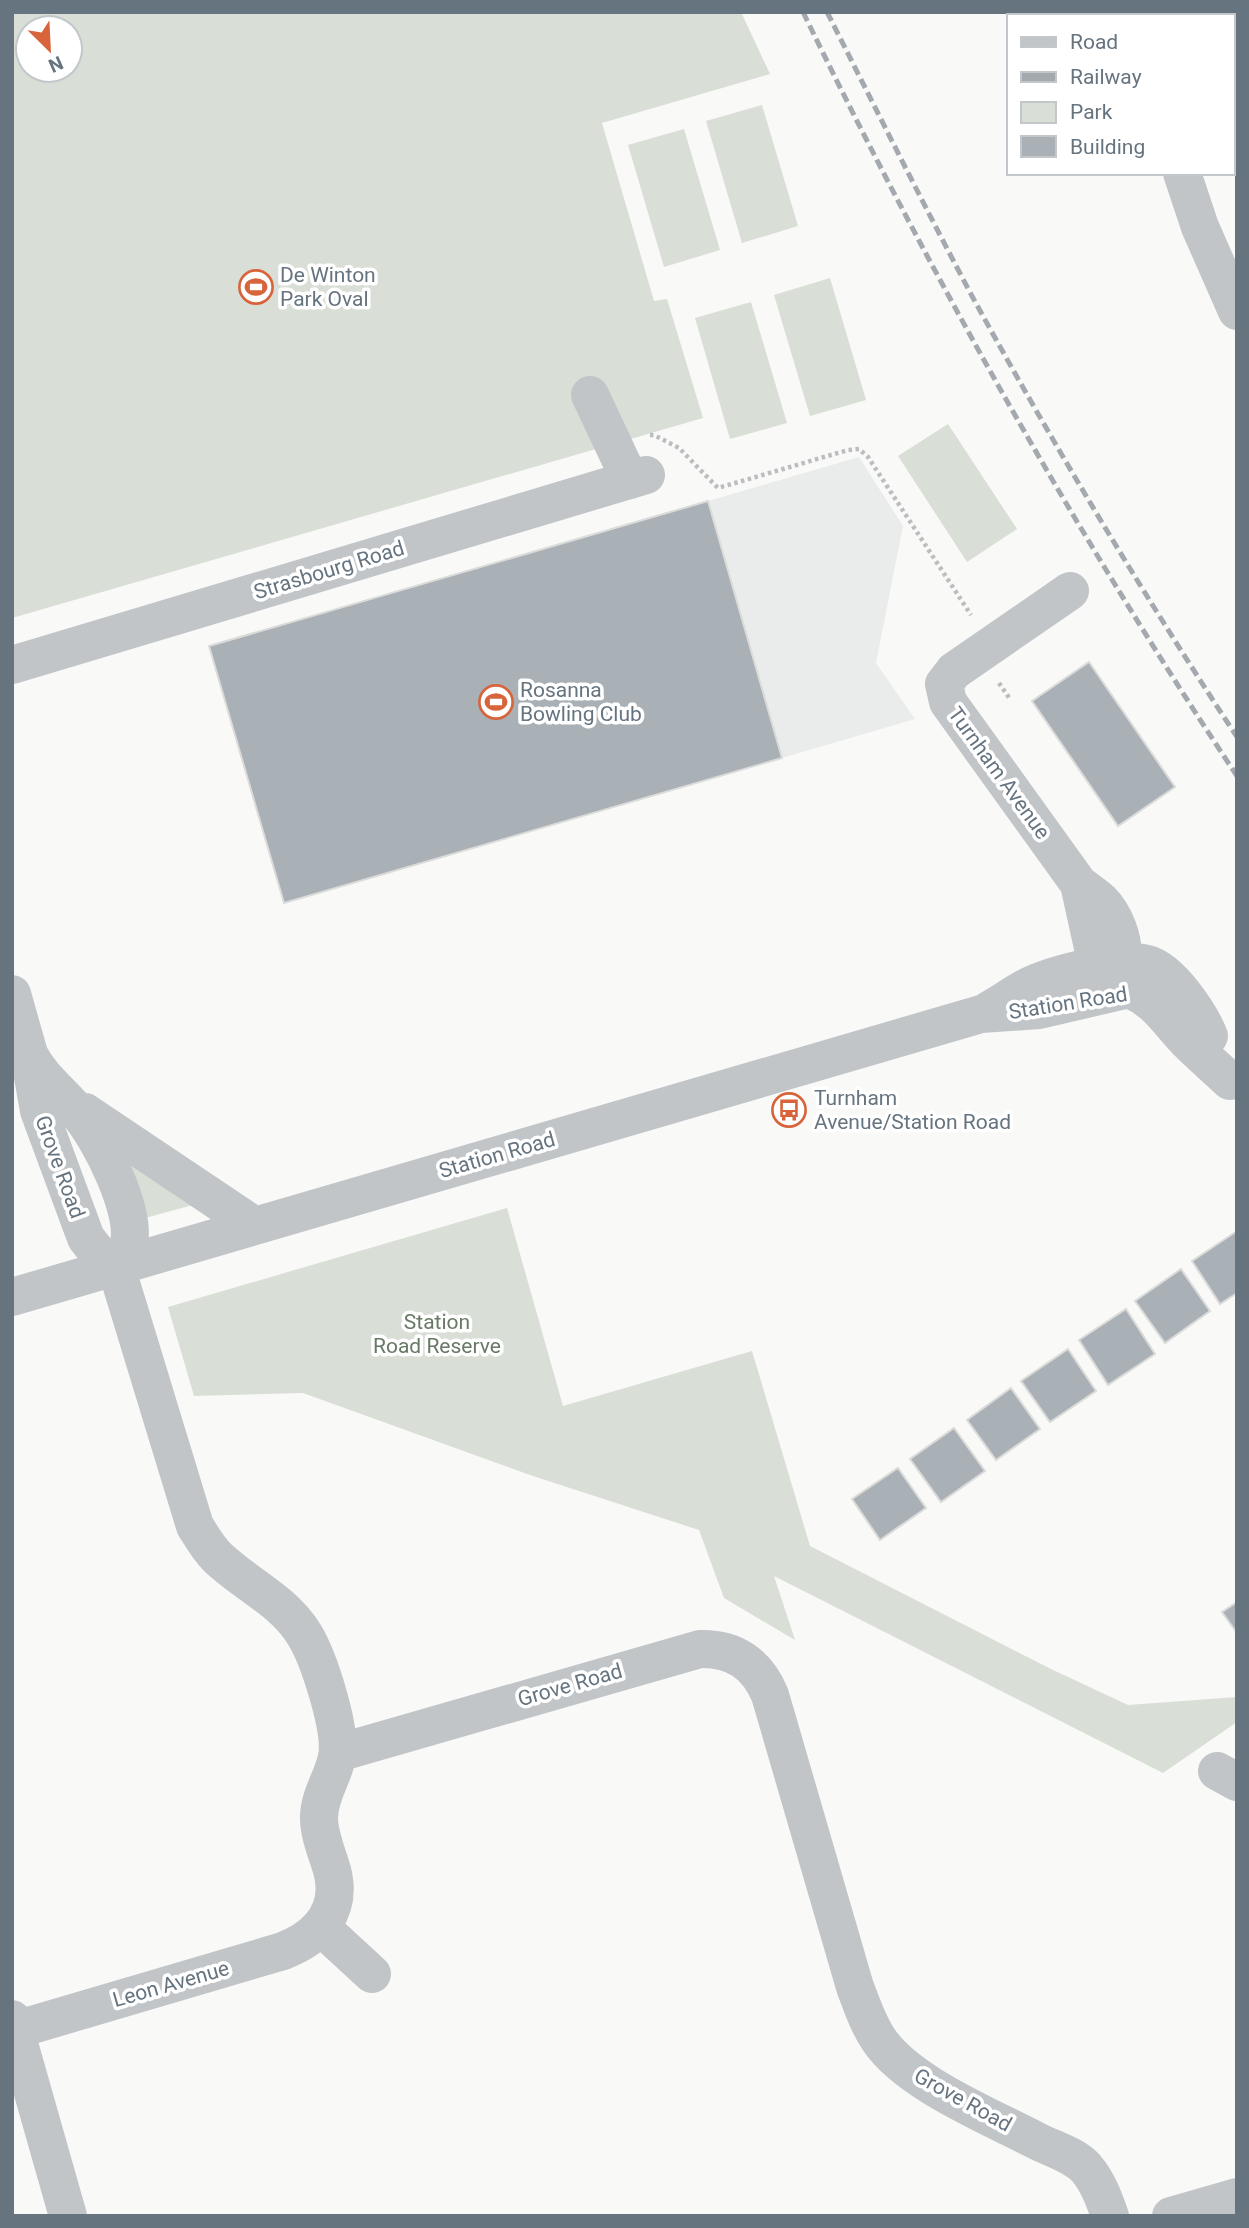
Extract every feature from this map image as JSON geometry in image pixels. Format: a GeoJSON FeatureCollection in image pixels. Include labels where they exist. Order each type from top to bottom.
{"type":"FeatureCollection","features":[{"type":"Feature","properties":{"kind":"street"},"geometry":{"type":"LineString","coordinates":[[1183,175],[1200,227],[1237,312]]}},
{"type":"Feature","properties":{"kind":"street"},"geometry":{"type":"LineString","coordinates":[[590,395],[611,440]]}},
{"type":"Feature","properties":{"kind":"street","name":"Strasbourg Road"},"geometry":{"type":"LineString","coordinates":[[12,665],[638,478],[611,440]]}},
{"type":"Feature","properties":{"kind":"street","name":"Turnham Avenue"},"geometry":{"type":"LineString","coordinates":[[1070,591],[954,671],[944,684],[948,702],[1079,884],[1127,978]]}},
{"type":"Feature","properties":{"kind":"street"},"geometry":{"type":"LineString","coordinates":[[1127,978],[1233,1086]]}},
{"type":"Feature","properties":{"kind":"street","name":"Station Road"},"geometry":{"type":"LineString","coordinates":[[12,1297],[982,1014],[1040,1010],[1127,978]]}},
{"type":"Feature","properties":{"kind":"street","name":"Grove Road"},"geometry":{"type":"LineString","coordinates":[[12,994],[29,1054],[39,1111],[82,1228],[97,1252],[116,1267],[195,1526],[217,1557],[283,1608],[305,1635],[328,1696],[338,1753],[700,1649],[715,1648],[746,1661],[756,1670],[770,1695],[855,1987],[879,2041],[906,2068],[926,2083],[1074,2158],[1085,2167],[1101,2192],[1110,2216]]}},
{"type":"Feature","properties":{"kind":"street","name":"Grove Road"},"geometry":{"type":"LineString","coordinates":[[29,1054],[40,1071],[81,1115],[102,1149],[125,1207],[129,1227],[129,1244],[116,1267]]}},
{"type":"Feature","properties":{"kind":"street"},"geometry":{"type":"LineString","coordinates":[[68,1101],[255,1226]]}},
{"type":"Feature","properties":{"kind":"street"},"geometry":{"type":"LineString","coordinates":[[338,1753],[325,1786],[320,1810],[321,1831],[335,1885],[334,1900],[321,1927],[372,1975]]}},
{"type":"Feature","properties":{"kind":"street","name":"Leon Avenue"},"geometry":{"type":"LineString","coordinates":[[14,2024],[283,1951],[310,1938],[321,1927]]}},
{"type":"Feature","properties":{"kind":"street"},"geometry":{"type":"LineString","coordinates":[[14,2024],[68,2216]]}},
{"type":"Feature","properties":{"kind":"street","name":"Grove Road"},"geometry":{"type":"LineString","coordinates":[[1050,2148],[1070,2178],[1081,2216]]}},
{"type":"Feature","properties":{"kind":"street"},"geometry":{"type":"LineString","coordinates":[[1171,2216],[1237,2197]]}},
{"type":"Feature","properties":{"kind":"path"},"geometry":{"type":"LineString","coordinates":[[611,440],[654,435],[679,448],[718,488],[859,449],[865,452],[966,607]]}},
{"type":"Feature","properties":{"kind":"shaded area"},"geometry":{"type":"Polygon","coordinates":[[[859,457],[903,526],[876,663],[915,719],[782,758],[708,501],[859,457]]]}},
{"type":"Feature","properties":{"kind":"green space","name":"De Winton Park Oval"},"geometry":{"type":"Polygon","coordinates":[[[12,12],[741,12],[770,74],[602,123],[654,301],[667,299],[703,418],[12,618],[12,12]]]}},
{"type":"Feature","properties":{"kind":"green space"},"geometry":{"type":"Polygon","coordinates":[[[762,105],[798,226],[742,243],[706,121],[762,105]]]}},
{"type":"Feature","properties":{"kind":"green space"},"geometry":{"type":"Polygon","coordinates":[[[684,129],[720,250],[664,267],[628,145],[684,129]]]}},
{"type":"Feature","properties":{"kind":"green space"},"geometry":{"type":"Polygon","coordinates":[[[830,278],[866,400],[810,416],[774,295],[830,278]]]}},
{"type":"Feature","properties":{"kind":"green space"},"geometry":{"type":"Polygon","coordinates":[[[751,302],[787,423],[730,439],[695,318],[751,302]]]}},
{"type":"Feature","properties":{"kind":"green space"},"geometry":{"type":"Polygon","coordinates":[[[948,424],[1017,529],[967,562],[898,456],[948,424]]]}},
{"type":"Feature","properties":{"kind":"green space"},"geometry":{"type":"Polygon","coordinates":[[[128,1159],[193,1205],[145,1218],[128,1159]]]}},
{"type":"Feature","properties":{"kind":"green space","name":"Station Road Reserve"},"geometry":{"type":"Polygon","coordinates":[[[507,1208],[563,1406],[752,1351],[810,1546],[1051,1669],[1128,1705],[1237,1697],[1237,1722],[1163,1773],[774,1576],[795,1640],[724,1598],[699,1530],[530,1475],[303,1393],[194,1396],[168,1307],[507,1208]]]}},
{"type":"Feature","properties":{"kind":"building","name":"Rosanna Bowling Club"},"geometry":{"type":"Polygon","coordinates":[[[708,501],[782,758],[284,903],[209,646],[708,501]]]}},
{"type":"Feature","properties":{"kind":"building"},"geometry":{"type":"Polygon","coordinates":[[[1089,662],[1175,787],[1118,826],[1032,701],[1089,662]]]}},
{"type":"Feature","properties":{"kind":"building"},"geometry":{"type":"Polygon","coordinates":[[[1237,1231],[1237,1293],[1220,1304],[1192,1261],[1237,1231]]]}},
{"type":"Feature","properties":{"kind":"building"},"geometry":{"type":"Polygon","coordinates":[[[1181,1269],[1210,1311],[1165,1343],[1135,1301],[1181,1269]]]}},
{"type":"Feature","properties":{"kind":"building"},"geometry":{"type":"Polygon","coordinates":[[[1126,1309],[1155,1354],[1108,1385],[1079,1340],[1126,1309]]]}},
{"type":"Feature","properties":{"kind":"building"},"geometry":{"type":"Polygon","coordinates":[[[1068,1349],[1096,1391],[1050,1422],[1021,1381],[1068,1349]]]}},
{"type":"Feature","properties":{"kind":"building"},"geometry":{"type":"Polygon","coordinates":[[[1011,1388],[1040,1429],[996,1460],[967,1420],[1011,1388]]]}},
{"type":"Feature","properties":{"kind":"building"},"geometry":{"type":"Polygon","coordinates":[[[954,1428],[985,1471],[941,1502],[910,1459],[954,1428]]]}},
{"type":"Feature","properties":{"kind":"building"},"geometry":{"type":"Polygon","coordinates":[[[898,1468],[926,1508],[880,1540],[852,1499],[898,1468]]]}},
{"type":"Feature","properties":{"kind":"building"},"geometry":{"type":"Polygon","coordinates":[[[1237,1602],[1237,1633],[1222,1612],[1237,1602]]]}},
{"type":"Feature","properties":{"kind":"railway"},"geometry":{"type":"LineString","coordinates":[[803,12],[902,208],[1007,402],[1119,591],[1237,776]]}},
{"type":"Feature","properties":{"kind":"railway"},"geometry":{"type":"LineString","coordinates":[[827,12],[1003,352],[1100,519],[1237,737]]}},
{"type":"Feature","properties":{"kind":"place","name":"De Winton Park Oval"},"geometry":{"type":"Point","coordinates":[256,287]}},
{"type":"Feature","properties":{"kind":"place","name":"Rosanna Bowling Club"},"geometry":{"type":"Point","coordinates":[496,702]}},
{"type":"Feature","properties":{"kind":"place","name":"Turnham Avenue/Station Road"},"geometry":{"type":"Point","coordinates":[789,1110]}}]}
